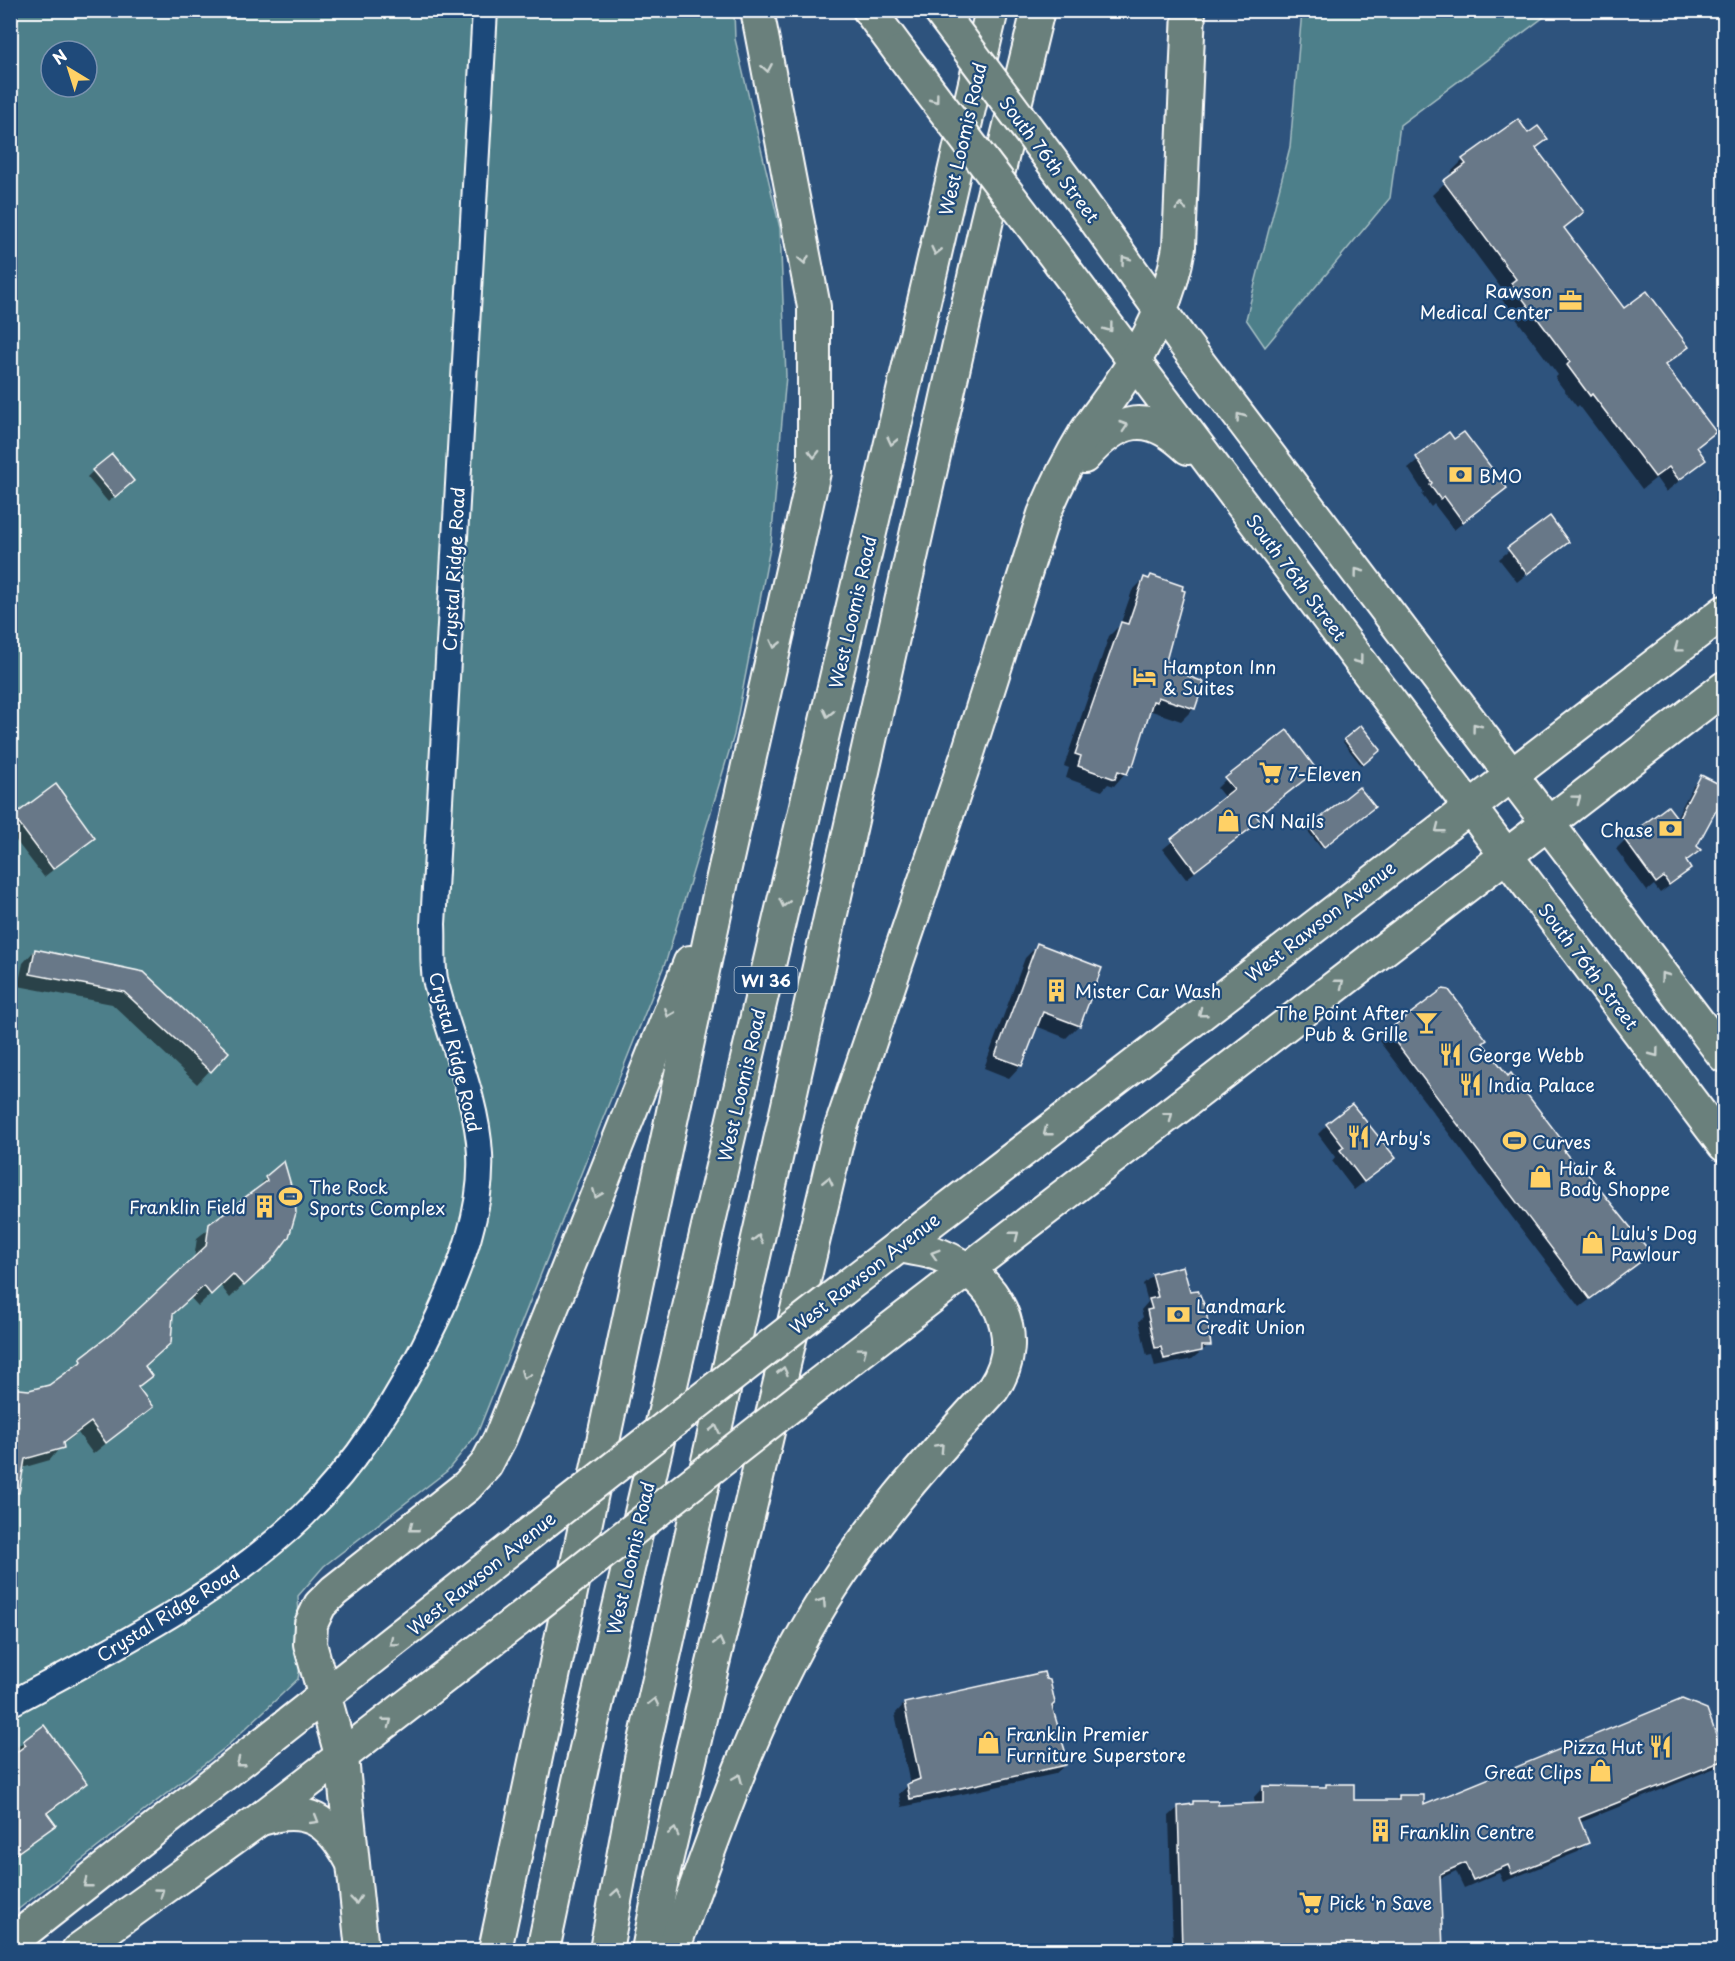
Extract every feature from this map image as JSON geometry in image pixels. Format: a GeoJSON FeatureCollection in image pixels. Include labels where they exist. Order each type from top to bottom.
{"type":"FeatureCollection","features":[{"type":"Feature","properties":{"kind":"main road"},"geometry":{"type":"LineString","coordinates":[[495,1950],[722,881],[814,472],[813,307],[757,10]]}},
{"type":"Feature","properties":{"kind":"main road","name":"South 76th Street"},"geometry":{"type":"LineString","coordinates":[[869,10],[1725,1145]]}},
{"type":"Feature","properties":{"kind":"main road","name":"South 76th Street"},"geometry":{"type":"LineString","coordinates":[[939,10],[1162,310],[1725,1056]]}},
{"type":"Feature","properties":{"kind":"main road","name":"West Loomis Road"},"geometry":{"type":"LineString","coordinates":[[543,1950],[588,1741],[993,10]]}},
{"type":"Feature","properties":{"kind":"main road","name":"WI 36"},"geometry":{"type":"LineString","coordinates":[[606,1950],[641,1759],[986,224],[1038,10]]}},
{"type":"Feature","properties":{"kind":"main road"},"geometry":{"type":"LineString","coordinates":[[648,1950],[663,1874],[839,1133],[967,756],[1044,514],[1059,480],[1086,431],[1134,361],[1162,310],[1176,267],[1179,247],[1189,10]]}},
{"type":"Feature","properties":{"kind":"main road"},"geometry":{"type":"LineString","coordinates":[[1044,514],[1071,471],[1087,453],[1105,435],[1130,424],[1146,422],[1175,436],[1227,485]]}},
{"type":"Feature","properties":{"kind":"main road","name":"West Rawson Avenue"},"geometry":{"type":"LineString","coordinates":[[10,1943],[842,1290],[1470,805],[1725,612]]}},
{"type":"Feature","properties":{"kind":"main road"},"geometry":{"type":"LineString","coordinates":[[78,1950],[342,1758],[816,1386],[969,1271],[1547,821],[1725,688]]}},
{"type":"Feature","properties":{"kind":"main road"},"geometry":{"type":"LineString","coordinates":[[362,1950],[342,1758],[310,1644],[311,1624],[320,1605],[334,1590],[467,1486],[486,1465],[500,1438],[722,881]]}},
{"type":"Feature","properties":{"kind":"main road"},"geometry":{"type":"LineString","coordinates":[[673,1950],[728,1803],[773,1693],[817,1611],[911,1478],[993,1389],[1003,1374],[1010,1345],[1008,1329],[986,1285],[969,1271],[940,1254],[899,1246]]}},
{"type":"Feature","properties":{"kind":"main road"},"geometry":{"type":"LineString","coordinates":[[260,1819],[285,1813],[306,1815],[320,1821],[340,1841],[352,1863]]}},
{"type":"Feature","properties":{"kind":"street","name":"Crystal Ridge Road"},"geometry":{"type":"LineString","coordinates":[[10,1704],[192,1602],[249,1562],[305,1514],[348,1466],[398,1395],[446,1299],[474,1226],[480,1154],[467,1086],[435,976],[433,924],[485,10]]}},
{"type":"Feature","properties":{"kind":"green space","name":"The Rock Sports Complex"},"geometry":{"type":"Polygon","coordinates":[[[11,11],[734,11],[735,39],[780,228],[786,376],[771,543],[734,735],[667,958],[477,1434],[447,1471],[324,1566],[298,1596],[301,1662],[298,1679],[226,1747],[11,1915],[11,11]]]}},
{"type":"Feature","properties":{"kind":"green space"},"geometry":{"type":"Polygon","coordinates":[[[1302,11],[1552,11],[1400,125],[1390,198],[1265,347],[1246,319],[1290,147],[1302,11]]]}},
{"type":"Feature","properties":{"kind":"building","name":"Rawson Medical Center"},"geometry":{"type":"Polygon","coordinates":[[[1518,119],[1528,133],[1538,126],[1548,139],[1536,148],[1584,212],[1564,228],[1624,308],[1647,291],[1689,347],[1665,365],[1716,432],[1697,447],[1706,460],[1679,480],[1669,467],[1655,477],[1592,394],[1590,396],[1567,365],[1570,362],[1511,283],[1516,279],[1443,181],[1466,164],[1462,159],[1518,119]]]}},
{"type":"Feature","properties":{"kind":"building","name":"BMO"},"geometry":{"type":"Polygon","coordinates":[[[1449,432],[1454,439],[1464,432],[1507,488],[1463,522],[1444,496],[1440,499],[1416,457],[1449,432]]]}},
{"type":"Feature","properties":{"kind":"building"},"geometry":{"type":"Polygon","coordinates":[[[112,454],[134,481],[115,497],[92,470],[112,454]]]}},
{"type":"Feature","properties":{"kind":"building"},"geometry":{"type":"Polygon","coordinates":[[[1550,516],[1569,542],[1527,574],[1507,548],[1550,516]]]}},
{"type":"Feature","properties":{"kind":"building","name":"Hampton Inn & Suites"},"geometry":{"type":"Polygon","coordinates":[[[1151,575],[1183,586],[1182,590],[1185,591],[1166,661],[1171,663],[1169,669],[1204,682],[1195,709],[1158,697],[1157,702],[1153,701],[1133,766],[1131,765],[1127,774],[1118,771],[1115,779],[1078,766],[1081,756],[1075,754],[1121,622],[1128,624],[1144,577],[1149,579],[1151,575]]]}},
{"type":"Feature","properties":{"kind":"building"},"geometry":{"type":"Polygon","coordinates":[[[1361,725],[1381,750],[1364,764],[1344,739],[1361,725]]]}},
{"type":"Feature","properties":{"kind":"building"},"geometry":{"type":"Polygon","coordinates":[[[1287,730],[1317,770],[1257,817],[1260,821],[1195,871],[1171,839],[1234,789],[1225,778],[1287,730]]]}},
{"type":"Feature","properties":{"kind":"building","name":"Chase"},"geometry":{"type":"Polygon","coordinates":[[[1701,775],[1725,787],[1725,794],[1697,846],[1701,850],[1686,861],[1691,869],[1669,885],[1664,877],[1656,883],[1624,839],[1668,806],[1678,819],[1701,775]]]}},
{"type":"Feature","properties":{"kind":"building"},"geometry":{"type":"Polygon","coordinates":[[[56,784],[95,838],[53,869],[13,816],[56,784]]]}},
{"type":"Feature","properties":{"kind":"building"},"geometry":{"type":"Polygon","coordinates":[[[1359,787],[1375,807],[1324,847],[1309,827],[1359,787]]]}},
{"type":"Feature","properties":{"kind":"building","name":"Mister Car Wash"},"geometry":{"type":"Polygon","coordinates":[[[1037,943],[1102,968],[1080,1026],[1043,1012],[1022,1066],[995,1056],[1037,943]]]}},
{"type":"Feature","properties":{"kind":"building"},"geometry":{"type":"Polygon","coordinates":[[[35,949],[144,972],[229,1052],[211,1072],[124,992],[30,974],[35,949]]]}},
{"type":"Feature","properties":{"kind":"building"},"geometry":{"type":"Polygon","coordinates":[[[1443,989],[1449,990],[1487,1040],[1483,1043],[1508,1076],[1511,1073],[1568,1148],[1564,1151],[1582,1174],[1586,1172],[1648,1249],[1647,1257],[1590,1299],[1387,1031],[1443,989]]]}},
{"type":"Feature","properties":{"kind":"building","name":"Arby's"},"geometry":{"type":"Polygon","coordinates":[[[1352,1104],[1396,1158],[1364,1182],[1340,1150],[1344,1147],[1326,1124],[1352,1104]]]}},
{"type":"Feature","properties":{"kind":"building","name":"Franklin Field"},"geometry":{"type":"Polygon","coordinates":[[[284,1161],[295,1199],[296,1213],[289,1237],[271,1261],[244,1286],[233,1274],[211,1295],[204,1286],[173,1314],[171,1343],[145,1366],[152,1376],[138,1387],[153,1407],[106,1443],[91,1422],[63,1443],[64,1448],[25,1459],[19,1493],[10,1492],[10,1388],[29,1390],[49,1385],[82,1361],[80,1358],[115,1331],[206,1246],[209,1224],[267,1181],[265,1177],[284,1161]]]}},
{"type":"Feature","properties":{"kind":"building","name":"Landmark Credit Union"},"geometry":{"type":"Polygon","coordinates":[[[1183,1266],[1190,1291],[1198,1290],[1206,1309],[1211,1346],[1202,1346],[1202,1351],[1164,1359],[1161,1347],[1155,1348],[1147,1310],[1152,1309],[1149,1299],[1158,1297],[1152,1274],[1183,1266]]]}},
{"type":"Feature","properties":{"kind":"building","name":"Franklin Premier Furniture Superstore"},"geometry":{"type":"Polygon","coordinates":[[[1044,1672],[1046,1679],[1050,1680],[1055,1703],[1052,1706],[1066,1754],[1064,1756],[1066,1765],[910,1799],[907,1784],[920,1779],[904,1703],[1044,1672]]]}},
{"type":"Feature","properties":{"kind":"building","name":"Franklin Centre"},"geometry":{"type":"Polygon","coordinates":[[[1682,1699],[1707,1709],[1725,1760],[1579,1818],[1589,1843],[1512,1874],[1508,1865],[1473,1880],[1465,1863],[1440,1874],[1443,1950],[1182,1950],[1178,1806],[1193,1804],[1193,1801],[1218,1801],[1218,1805],[1263,1803],[1263,1786],[1326,1787],[1326,1784],[1354,1784],[1354,1800],[1399,1800],[1399,1795],[1424,1795],[1424,1805],[1682,1699]]]}},
{"type":"Feature","properties":{"kind":"building"},"geometry":{"type":"Polygon","coordinates":[[[44,1725],[87,1783],[47,1813],[56,1825],[10,1858],[10,1757],[26,1745],[23,1741],[44,1725]]]}},
{"type":"Feature","properties":{"kind":"place","name":"Rawson Medical Center"},"geometry":{"type":"Point","coordinates":[1570,300]}},
{"type":"Feature","properties":{"kind":"place","name":"BMO"},"geometry":{"type":"Point","coordinates":[1461,475]}},
{"type":"Feature","properties":{"kind":"place","name":"Hampton Inn & Suites"},"geometry":{"type":"Point","coordinates":[1145,676]}},
{"type":"Feature","properties":{"kind":"place","name":"7-Eleven"},"geometry":{"type":"Point","coordinates":[1270,773]}},
{"type":"Feature","properties":{"kind":"place","name":"CN Nails"},"geometry":{"type":"Point","coordinates":[1229,820]}},
{"type":"Feature","properties":{"kind":"place","name":"Chase"},"geometry":{"type":"Point","coordinates":[1671,829]}},
{"type":"Feature","properties":{"kind":"place","name":"Mister Car Wash"},"geometry":{"type":"Point","coordinates":[1057,990]}},
{"type":"Feature","properties":{"kind":"place","name":"The Point After Pub & Grille"},"geometry":{"type":"Point","coordinates":[1426,1022]}},
{"type":"Feature","properties":{"kind":"place","name":"George Webb"},"geometry":{"type":"Point","coordinates":[1451,1054]}},
{"type":"Feature","properties":{"kind":"place","name":"India Palace"},"geometry":{"type":"Point","coordinates":[1470,1084]}},
{"type":"Feature","properties":{"kind":"place","name":"Arby's"},"geometry":{"type":"Point","coordinates":[1358,1137]}},
{"type":"Feature","properties":{"kind":"place","name":"Curves"},"geometry":{"type":"Point","coordinates":[1514,1141]}},
{"type":"Feature","properties":{"kind":"place","name":"Hair & Body Shoppe"},"geometry":{"type":"Point","coordinates":[1541,1177]}},
{"type":"Feature","properties":{"kind":"place","name":"The Rock Sports Complex"},"geometry":{"type":"Point","coordinates":[291,1196]}},
{"type":"Feature","properties":{"kind":"place","name":"Franklin Field"},"geometry":{"type":"Point","coordinates":[264,1206]}},
{"type":"Feature","properties":{"kind":"place","name":"Lulu's Dog Pawlour"},"geometry":{"type":"Point","coordinates":[1593,1242]}},
{"type":"Feature","properties":{"kind":"place","name":"Landmark Credit Union"},"geometry":{"type":"Point","coordinates":[1178,1315]}},
{"type":"Feature","properties":{"kind":"place","name":"Franklin Premier Furniture Superstore"},"geometry":{"type":"Point","coordinates":[988,1743]}},
{"type":"Feature","properties":{"kind":"place","name":"Pizza Hut"},"geometry":{"type":"Point","coordinates":[1661,1746]}},
{"type":"Feature","properties":{"kind":"place","name":"Great Clips"},"geometry":{"type":"Point","coordinates":[1600,1771]}},
{"type":"Feature","properties":{"kind":"place","name":"Franklin Centre"},"geometry":{"type":"Point","coordinates":[1381,1831]}},
{"type":"Feature","properties":{"kind":"place","name":"Pick 'n Save"},"geometry":{"type":"Point","coordinates":[1311,1902]}}]}
